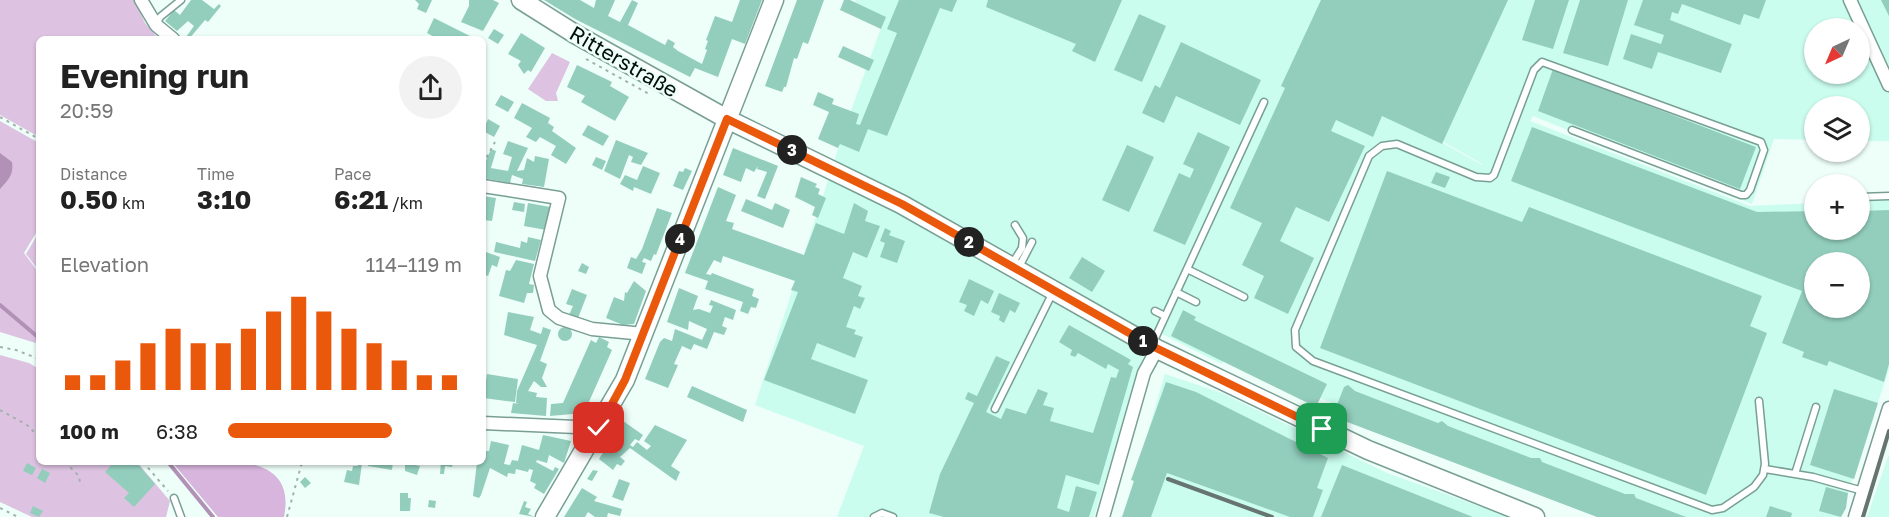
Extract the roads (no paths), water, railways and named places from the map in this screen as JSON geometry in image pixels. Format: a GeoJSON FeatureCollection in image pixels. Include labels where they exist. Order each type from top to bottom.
{"type":"FeatureCollection","features":[{"type":"Feature","properties":{"kind":"main road","name":"Ritterstraße"},"geometry":{"type":"LineString","coordinates":[[521,0],[575,34],[727,119],[870,188],[1154,347],[1368,450],[1535,517]]}},
{"type":"Feature","properties":{"kind":"main road"},"geometry":{"type":"LineString","coordinates":[[545,517],[625,380],[774,0]]}},
{"type":"Feature","properties":{"kind":"street"},"geometry":{"type":"LineString","coordinates":[[141,0],[156,25],[169,36]]}},
{"type":"Feature","properties":{"kind":"street"},"geometry":{"type":"LineString","coordinates":[[1851,0],[1889,85]]}},
{"type":"Feature","properties":{"kind":"street"},"geometry":{"type":"LineString","coordinates":[[486,186],[559,198],[540,276],[549,310],[559,318],[592,329],[644,334]]}},
{"type":"Feature","properties":{"kind":"street"},"geometry":{"type":"LineString","coordinates":[[1103,517],[1144,374],[1154,347]]}},
{"type":"Feature","properties":{"kind":"street"},"geometry":{"type":"LineString","coordinates":[[1856,517],[1889,408]]}},
{"type":"Feature","properties":{"kind":"street"},"geometry":{"type":"LineString","coordinates":[[486,423],[599,428]]}},
{"type":"Feature","properties":{"kind":"lane"},"geometry":{"type":"LineString","coordinates":[[156,25],[160,17],[181,0]]}},
{"type":"Feature","properties":{"kind":"lane"},"geometry":{"type":"LineString","coordinates":[[1572,130],[1742,195],[1746,195],[1750,190],[1764,150],[1761,142],[1542,63],[1534,70],[1494,175],[1490,178],[1476,177],[1397,144],[1382,146],[1369,156],[1295,330],[1296,347],[1313,361],[1564,453],[1704,509],[1723,508],[1754,487],[1765,470],[1760,401]]}},
{"type":"Feature","properties":{"kind":"lane"},"geometry":{"type":"LineString","coordinates":[[1154,347],[1165,316],[1264,102]]}},
{"type":"Feature","properties":{"kind":"lane"},"geometry":{"type":"LineString","coordinates":[[1870,197],[1889,196]]}},
{"type":"Feature","properties":{"kind":"lane"},"geometry":{"type":"LineString","coordinates":[[1014,268],[1022,248],[1023,238],[1015,225]]}},
{"type":"Feature","properties":{"kind":"lane"},"geometry":{"type":"LineString","coordinates":[[1014,268],[1032,242]]}},
{"type":"Feature","properties":{"kind":"lane"},"geometry":{"type":"LineString","coordinates":[[1187,268],[1244,297]]}},
{"type":"Feature","properties":{"kind":"lane"},"geometry":{"type":"LineString","coordinates":[[995,409],[1054,291]]}},
{"type":"Feature","properties":{"kind":"lane"},"geometry":{"type":"LineString","coordinates":[[1176,292],[1196,302]]}},
{"type":"Feature","properties":{"kind":"lane"},"geometry":{"type":"LineString","coordinates":[[1155,311],[1165,316]]}},
{"type":"Feature","properties":{"kind":"lane"},"geometry":{"type":"LineString","coordinates":[[1795,474],[1816,407]]}},
{"type":"Feature","properties":{"kind":"lane"},"geometry":{"type":"LineString","coordinates":[[1765,470],[1795,474],[1864,491]]}},
{"type":"Feature","properties":{"kind":"lane"},"geometry":{"type":"LineString","coordinates":[[174,498],[181,517]]}},
{"type":"Feature","properties":{"kind":"lane"},"geometry":{"type":"LineString","coordinates":[[874,517],[882,513],[893,517]]}},
{"type":"Feature","properties":{"kind":"waterway"},"geometry":{"type":"LineString","coordinates":[[0,305],[36,335]]}},
{"type":"Feature","properties":{"kind":"waterway"},"geometry":{"type":"LineString","coordinates":[[170,465],[213,517]]}},
{"type":"Feature","properties":{"kind":"railway"},"geometry":{"type":"LineString","coordinates":[[1863,517],[1889,431]]}},
{"type":"Feature","properties":{"kind":"railway"},"geometry":{"type":"LineString","coordinates":[[1168,479],[1272,517]]}}]}
